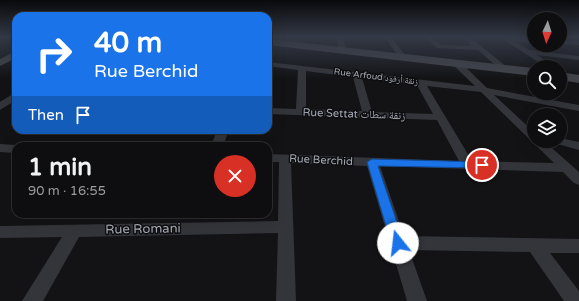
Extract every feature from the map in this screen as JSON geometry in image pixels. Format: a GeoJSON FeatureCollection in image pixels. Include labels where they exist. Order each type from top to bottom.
{"type":"FeatureCollection","features":[{"type":"Feature","properties":{"kind":"street"},"geometry":{"type":"LineString","coordinates":[[353,51],[527,71]]}},
{"type":"Feature","properties":{"kind":"street"},"geometry":{"type":"LineString","coordinates":[[398,51],[402,56]]}},
{"type":"Feature","properties":{"kind":"street"},"geometry":{"type":"LineString","coordinates":[[484,51],[504,68]]}},
{"type":"Feature","properties":{"kind":"street"},"geometry":{"type":"LineString","coordinates":[[527,52],[579,58]]}},
{"type":"Feature","properties":{"kind":"street"},"geometry":{"type":"LineString","coordinates":[[527,52],[540,60]]}},
{"type":"Feature","properties":{"kind":"street"},"geometry":{"type":"LineString","coordinates":[[0,63],[12,56]]}},
{"type":"Feature","properties":{"kind":"street"},"geometry":{"type":"LineString","coordinates":[[455,62],[527,131]]}},
{"type":"Feature","properties":{"kind":"street","name":"Rue Arfoud زنقة أرفود"},"geometry":{"type":"LineString","coordinates":[[272,64],[484,90],[579,108]]}},
{"type":"Feature","properties":{"kind":"street"},"geometry":{"type":"LineString","coordinates":[[301,112],[302,68]]}},
{"type":"Feature","properties":{"kind":"street"},"geometry":{"type":"LineString","coordinates":[[357,75],[368,114]]}},
{"type":"Feature","properties":{"kind":"street"},"geometry":{"type":"LineString","coordinates":[[567,76],[579,79]]}},
{"type":"Feature","properties":{"kind":"street"},"geometry":{"type":"LineString","coordinates":[[420,82],[468,165]]}},
{"type":"Feature","properties":{"kind":"street","name":"Rue Settat زنقة سطات"},"geometry":{"type":"LineString","coordinates":[[272,111],[440,117]]}},
{"type":"Feature","properties":{"kind":"street"},"geometry":{"type":"LineString","coordinates":[[567,143],[579,146]]}},
{"type":"Feature","properties":{"kind":"street"},"geometry":{"type":"LineString","coordinates":[[0,148],[12,149]]}},
{"type":"Feature","properties":{"kind":"street"},"geometry":{"type":"LineString","coordinates":[[544,148],[579,180]]}},
{"type":"Feature","properties":{"kind":"street","name":"Rue Berchid"},"geometry":{"type":"LineString","coordinates":[[272,158],[565,168]]}},
{"type":"Feature","properties":{"kind":"street"},"geometry":{"type":"LineString","coordinates":[[285,158],[286,301]]}},
{"type":"Feature","properties":{"kind":"street"},"geometry":{"type":"LineString","coordinates":[[372,162],[417,301]]}},
{"type":"Feature","properties":{"kind":"street","name":"Rue Romani"},"geometry":{"type":"LineString","coordinates":[[0,232],[285,227]]}},
{"type":"Feature","properties":{"kind":"street"},"geometry":{"type":"LineString","coordinates":[[32,301],[75,230]]}},
{"type":"Feature","properties":{"kind":"street"},"geometry":{"type":"LineString","coordinates":[[398,243],[579,246]]}},
{"type":"Feature","properties":{"kind":"street"},"geometry":{"type":"LineString","coordinates":[[535,246],[575,301]]}},
{"type":"Feature","properties":{"kind":"route"},"geometry":{"type":"LineString","coordinates":[[398,243],[372,162],[482,165]]}}]}
